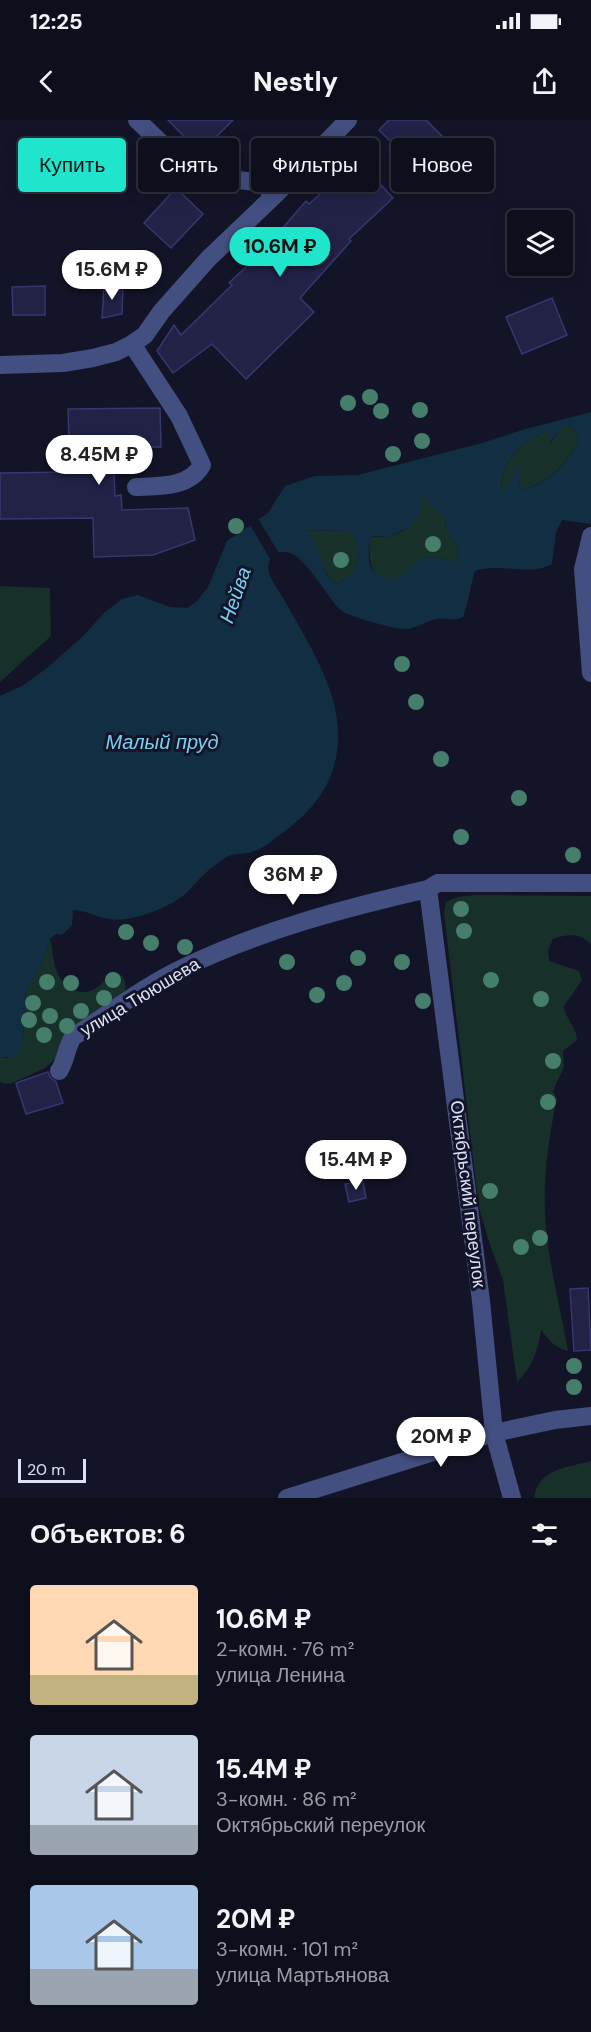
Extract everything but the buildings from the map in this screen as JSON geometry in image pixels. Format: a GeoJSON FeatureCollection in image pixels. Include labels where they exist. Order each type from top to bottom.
{"type":"FeatureCollection","features":[{"type":"Feature","properties":{"kind":"street"},"geometry":{"type":"LineString","coordinates":[[137,120],[181,162],[201,171],[230,179],[256,182],[277,193]]}},
{"type":"Feature","properties":{"kind":"street"},"geometry":{"type":"LineString","coordinates":[[0,364],[63,363],[93,358],[116,352],[145,335],[161,312],[208,259],[348,120]]}},
{"type":"Feature","properties":{"kind":"street"},"geometry":{"type":"LineString","coordinates":[[132,344],[166,394],[202,465],[197,474],[190,479],[166,486],[136,488]]}},
{"type":"Feature","properties":{"kind":"street"},"geometry":{"type":"LineString","coordinates":[[591,536],[583,569],[591,673]]}},
{"type":"Feature","properties":{"kind":"street","name":"улица Тююшева"},"geometry":{"type":"LineString","coordinates":[[59,1071],[73,1037],[184,967],[231,946],[279,929],[428,889],[438,883],[591,883]]}},
{"type":"Feature","properties":{"kind":"street","name":"Октябрьский переулок"},"geometry":{"type":"LineString","coordinates":[[428,889],[480,1289],[494,1432],[512,1498]]}},
{"type":"Feature","properties":{"kind":"street"},"geometry":{"type":"LineString","coordinates":[[287,1498],[494,1432],[555,1420],[591,1416]]}},
{"type":"Feature","properties":{"kind":"green space"},"geometry":{"type":"Polygon","coordinates":[[[568,425],[574,428],[579,436],[565,462],[551,476],[525,489],[518,481],[520,469],[503,495],[502,480],[514,453],[549,430],[550,444],[560,430],[568,425]]]}},
{"type":"Feature","properties":{"kind":"green space"},"geometry":{"type":"Polygon","coordinates":[[[421,495],[445,518],[446,529],[459,549],[457,563],[430,557],[419,560],[407,572],[396,578],[387,580],[380,578],[371,565],[371,536],[386,537],[405,529],[421,513],[421,495]]]}},
{"type":"Feature","properties":{"kind":"green space"},"geometry":{"type":"Polygon","coordinates":[[[303,530],[351,531],[358,551],[358,562],[354,572],[338,584],[326,572],[315,544],[303,530]]]}},
{"type":"Feature","properties":{"kind":"green space"},"geometry":{"type":"Polygon","coordinates":[[[0,586],[50,588],[51,636],[0,682],[0,586]]]}},
{"type":"Feature","properties":{"kind":"green space"},"geometry":{"type":"Polygon","coordinates":[[[476,895],[591,896],[591,945],[583,938],[569,935],[553,939],[548,951],[549,961],[579,971],[582,980],[564,1006],[577,1040],[563,1051],[564,1067],[553,1091],[557,1099],[545,1179],[548,1243],[568,1351],[556,1346],[541,1330],[534,1359],[517,1382],[503,1280],[479,1208],[444,913],[446,902],[457,897],[476,895]]]}},
{"type":"Feature","properties":{"kind":"green space"},"geometry":{"type":"Polygon","coordinates":[[[50,939],[57,972],[69,988],[81,992],[93,990],[112,972],[125,980],[125,993],[45,1068],[5,1084],[0,1082],[0,1057],[8,1058],[23,1039],[26,992],[44,958],[50,939]]]}},
{"type":"Feature","properties":{"kind":"green space"},"geometry":{"type":"Polygon","coordinates":[[[591,1461],[591,1498],[534,1498],[537,1488],[548,1475],[563,1468],[591,1461]]]}},
{"type":"Feature","properties":{"kind":"water","name":"Малый пруд"},"geometry":{"type":"Polygon","coordinates":[[[591,412],[591,524],[562,520],[556,532],[552,564],[543,568],[524,570],[494,568],[475,571],[463,617],[437,619],[407,629],[374,623],[342,611],[313,574],[295,556],[287,552],[274,556],[268,565],[270,576],[322,670],[338,723],[336,757],[321,795],[293,825],[272,841],[252,852],[226,857],[184,895],[164,907],[141,916],[118,920],[73,910],[72,925],[62,935],[56,934],[50,939],[44,958],[26,992],[23,1040],[16,1057],[0,1057],[0,696],[22,686],[47,668],[83,636],[105,612],[122,599],[138,595],[170,607],[187,608],[196,602],[208,587],[227,541],[268,513],[285,486],[315,476],[358,475],[482,443],[591,412]],[[568,425],[560,430],[549,444],[549,430],[514,453],[505,469],[502,494],[513,479],[516,466],[521,469],[518,481],[525,489],[542,482],[558,470],[571,454],[579,436],[574,428],[568,425]],[[421,495],[421,513],[410,526],[390,537],[371,536],[369,560],[371,568],[378,575],[386,579],[398,577],[407,572],[417,561],[430,557],[457,562],[459,549],[446,529],[445,518],[421,495]],[[304,530],[316,544],[325,571],[332,580],[338,584],[354,572],[358,562],[358,551],[351,531],[304,530]]]}},
{"type":"Feature","properties":{"kind":"pier"},"geometry":{"type":"Polygon","coordinates":[[[257,517],[280,555],[272,562],[249,523],[257,517]]]}},
{"type":"Feature","properties":{"kind":"water label","name":"Нейва"},"geometry":{"type":"Point","coordinates":[235,595]}}]}
